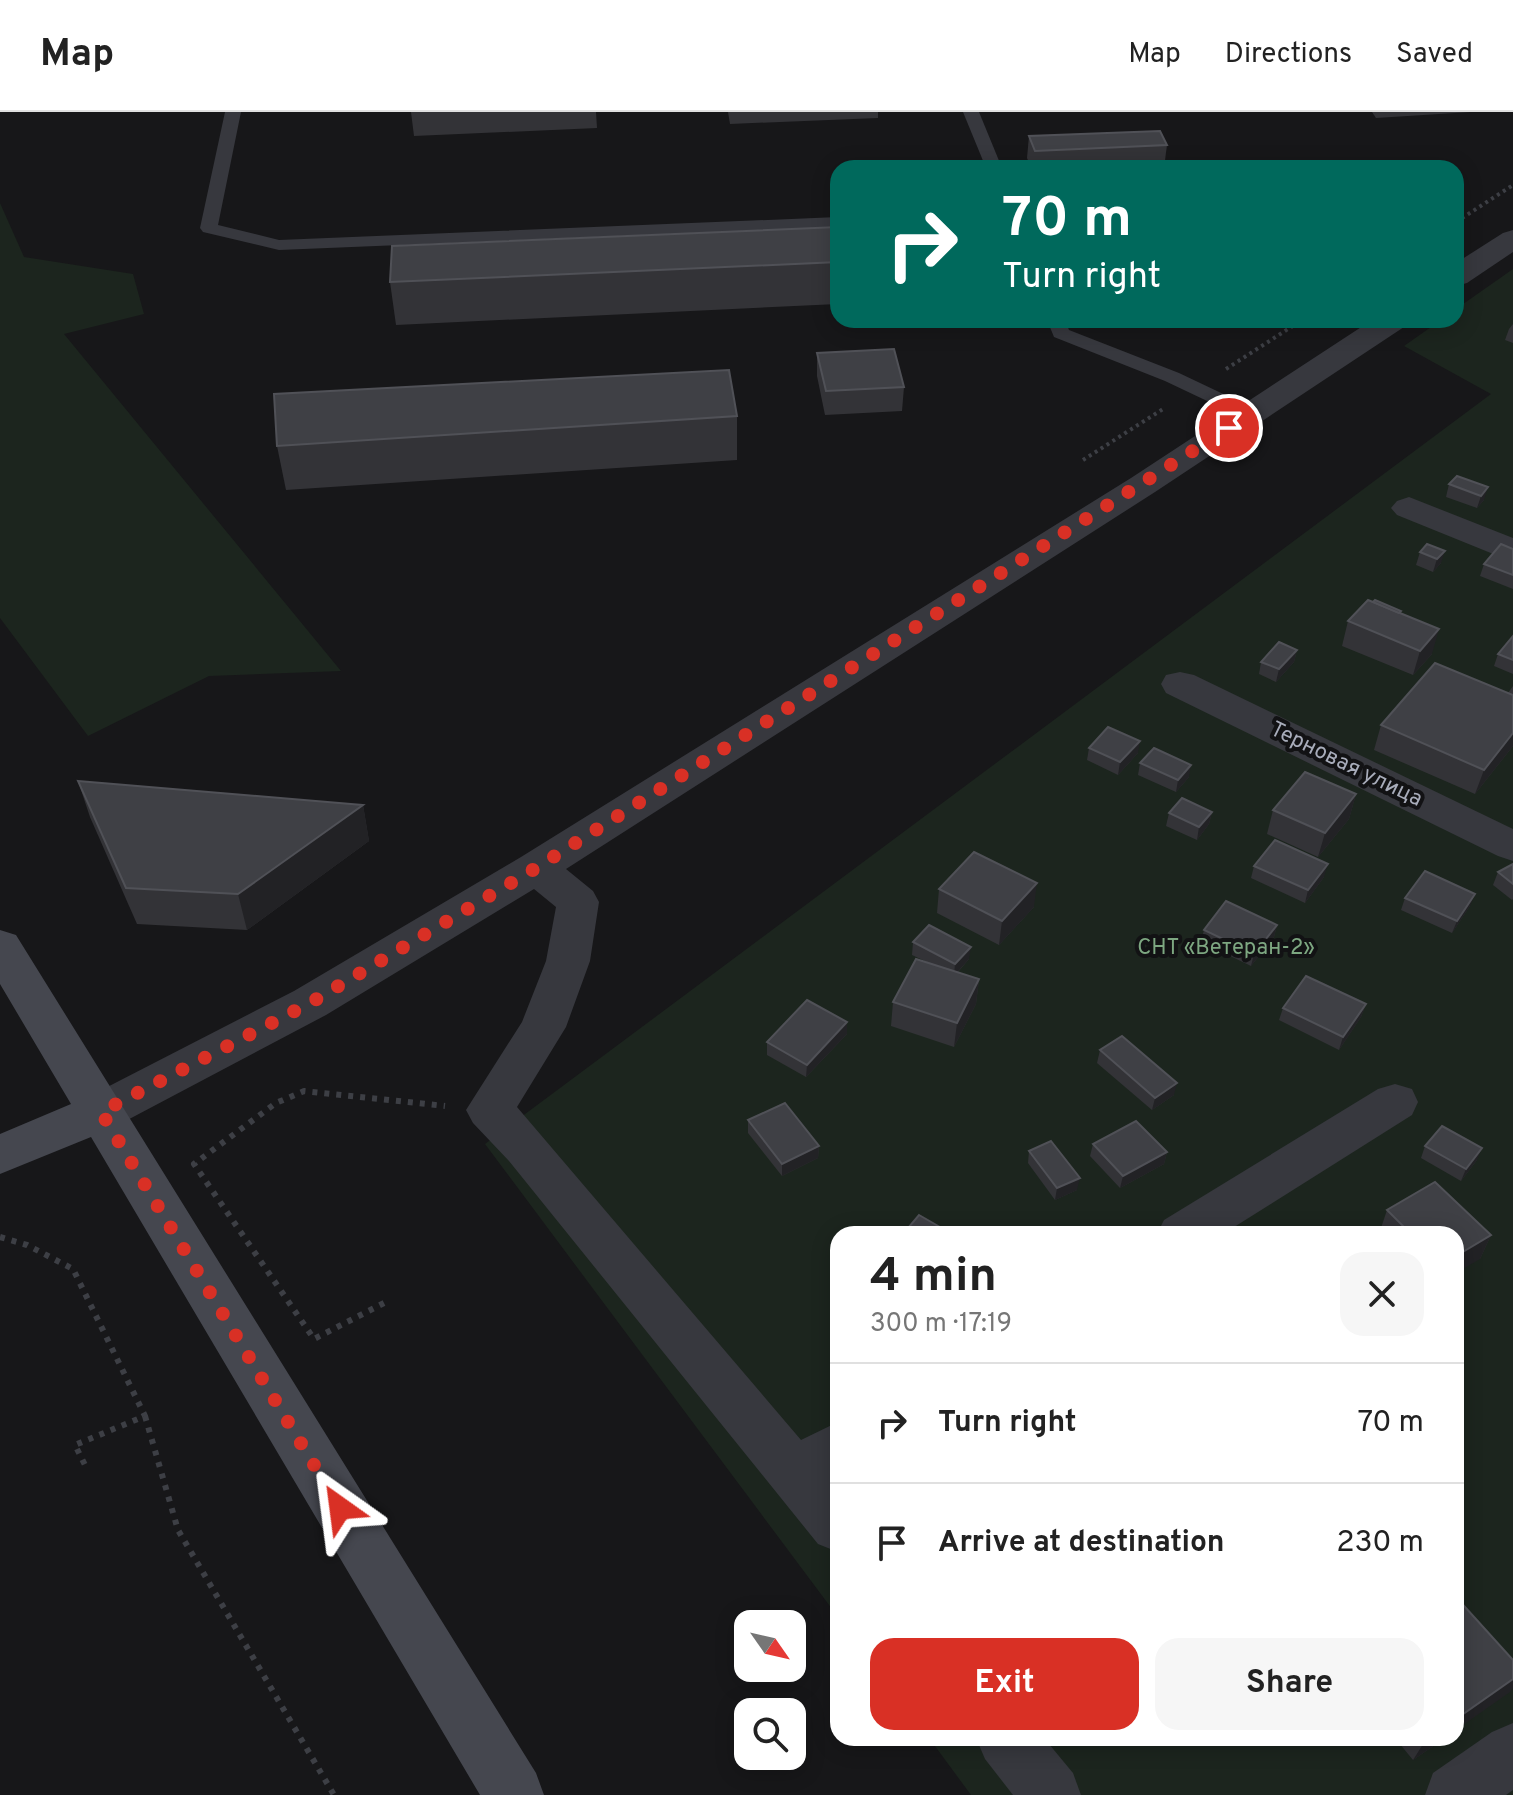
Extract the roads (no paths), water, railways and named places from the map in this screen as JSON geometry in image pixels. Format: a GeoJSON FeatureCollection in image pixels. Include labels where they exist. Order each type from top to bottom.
{"type":"FeatureCollection","features":[{"type":"Feature","properties":{"kind":"main road"},"geometry":{"type":"LineString","coordinates":[[0,946],[514,1795]]}},
{"type":"Feature","properties":{"kind":"main road"},"geometry":{"type":"LineString","coordinates":[[0,1155],[101,1112]]}},
{"type":"Feature","properties":{"kind":"street"},"geometry":{"type":"LineString","coordinates":[[1464,272],[1513,239]]}},
{"type":"Feature","properties":{"kind":"street"},"geometry":{"type":"LineString","coordinates":[[101,1112],[310,1003],[536,868],[1381,328]]}},
{"type":"Feature","properties":{"kind":"street"},"geometry":{"type":"LineString","coordinates":[[1409,508],[1513,551]]}},
{"type":"Feature","properties":{"kind":"street","name":"Терновая улица"},"geometry":{"type":"LineString","coordinates":[[1180,684],[1513,846]]}},
{"type":"Feature","properties":{"kind":"street"},"geometry":{"type":"LineString","coordinates":[[536,868],[578,902],[568,961],[543,1027],[490,1110],[817,1459],[830,1500]]}},
{"type":"Feature","properties":{"kind":"street"},"geometry":{"type":"LineString","coordinates":[[1195,1226],[1395,1102]]}},
{"type":"Feature","properties":{"kind":"street"},"geometry":{"type":"LineString","coordinates":[[1012,1746],[1051,1795]]}},
{"type":"Feature","properties":{"kind":"street"},"geometry":{"type":"LineString","coordinates":[[1455,1795],[1513,1753]]}},
{"type":"Feature","properties":{"kind":"lane"},"geometry":{"type":"LineString","coordinates":[[233,112],[209,228],[279,245],[830,222]]}},
{"type":"Feature","properties":{"kind":"lane"},"geometry":{"type":"LineString","coordinates":[[971,112],[991,160]]}},
{"type":"Feature","properties":{"kind":"lane"},"geometry":{"type":"LineString","coordinates":[[1059,328],[1061,333],[1172,377],[1250,414]]}},
{"type":"Feature","properties":{"kind":"park label","name":"СНТ «Ветеран-2»"},"geometry":{"type":"Point","coordinates":[1226,948]}}]}
